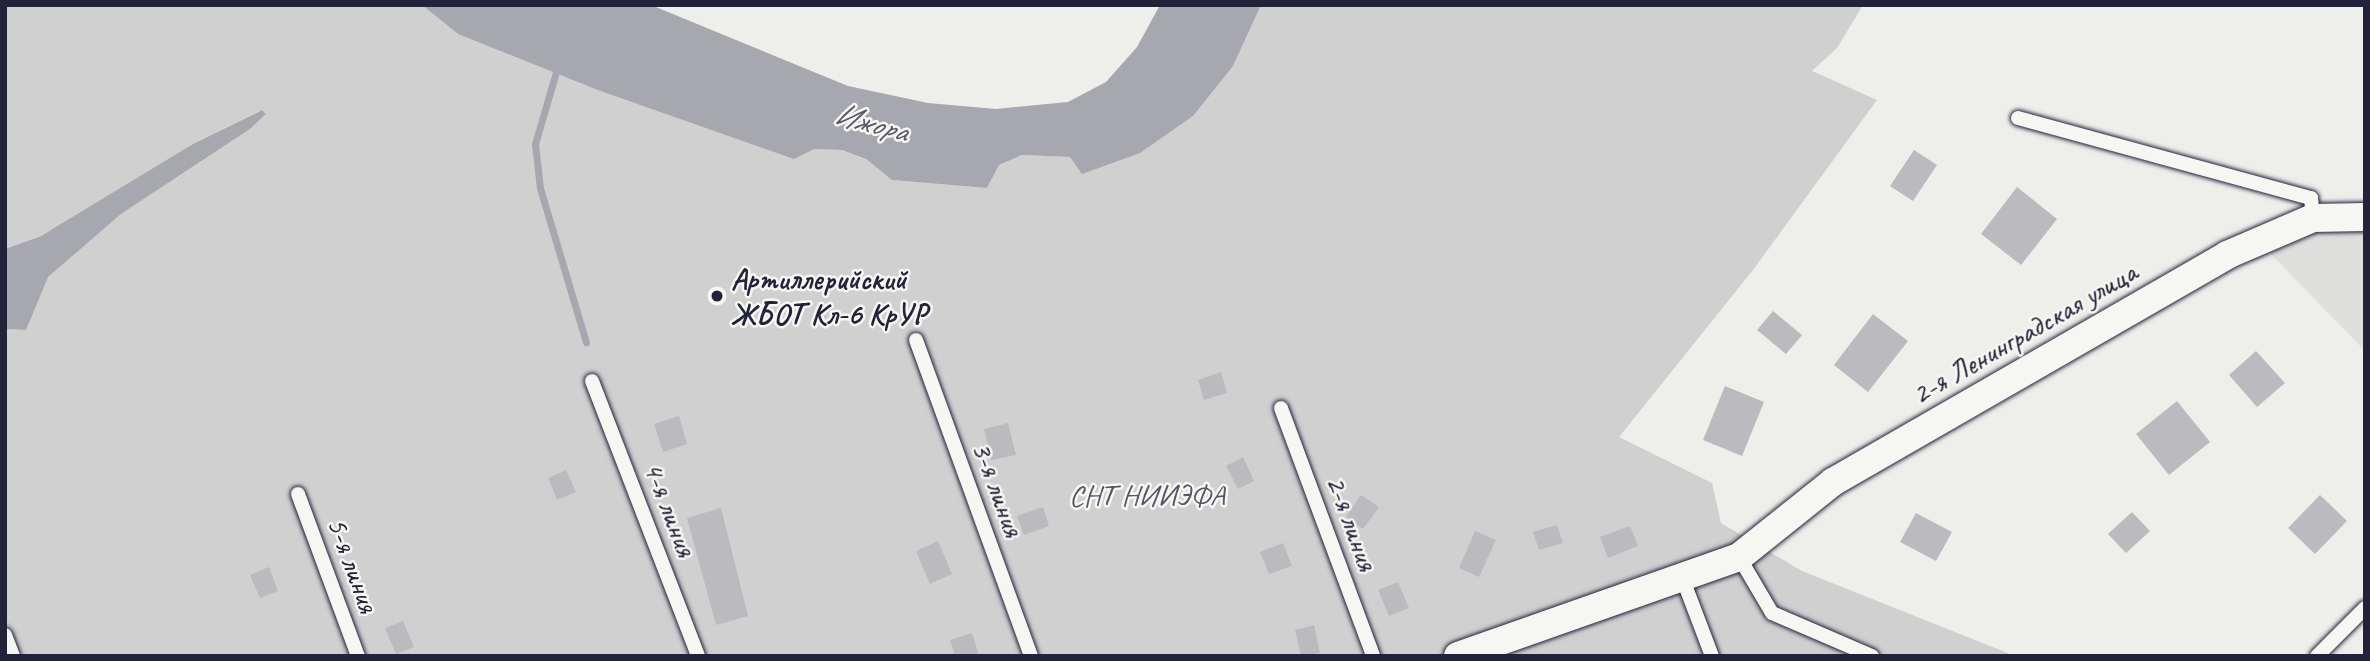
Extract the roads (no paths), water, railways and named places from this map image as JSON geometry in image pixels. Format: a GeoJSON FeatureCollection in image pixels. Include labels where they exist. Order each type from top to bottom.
{"type":"FeatureCollection","features":[{"type":"Feature","properties":{"kind":"street","name":"2-я Ленинградская улица"},"geometry":{"type":"LineString","coordinates":[[1458,656],[1739,557],[1833,482],[2227,255],[2313,218],[2365,216]]}},
{"type":"Feature","properties":{"kind":"lane"},"geometry":{"type":"LineString","coordinates":[[2018,118],[2311,198],[2313,218]]}},
{"type":"Feature","properties":{"kind":"lane","name":"3-я линия"},"geometry":{"type":"LineString","coordinates":[[916,340],[1031,656]]}},
{"type":"Feature","properties":{"kind":"lane","name":"4-я линия"},"geometry":{"type":"LineString","coordinates":[[592,381],[698,656]]}},
{"type":"Feature","properties":{"kind":"lane","name":"2-я линия"},"geometry":{"type":"LineString","coordinates":[[1281,408],[1373,656]]}},
{"type":"Feature","properties":{"kind":"lane","name":"5-я линия"},"geometry":{"type":"LineString","coordinates":[[298,494],[359,656]]}},
{"type":"Feature","properties":{"kind":"lane"},"geometry":{"type":"LineString","coordinates":[[1739,557],[1772,613],[1872,656]]}},
{"type":"Feature","properties":{"kind":"lane"},"geometry":{"type":"LineString","coordinates":[[1682,577],[1712,656]]}},
{"type":"Feature","properties":{"kind":"lane"},"geometry":{"type":"LineString","coordinates":[[2316,656],[2365,608]]}},
{"type":"Feature","properties":{"kind":"lane"},"geometry":{"type":"LineString","coordinates":[[5,635],[13,656]]}},
{"type":"Feature","properties":{"kind":"water","name":"Ижора"},"geometry":{"type":"Polygon","coordinates":[[[422,5],[651,5],[848,86],[928,103],[996,109],[1068,102],[1106,82],[1137,47],[1160,5],[1261,5],[1233,66],[1193,116],[1140,153],[1082,174],[1070,157],[1022,155],[999,165],[987,188],[892,180],[866,159],[842,150],[814,149],[794,159],[595,89],[458,34],[422,5]]]}},
{"type":"Feature","properties":{"kind":"water"},"geometry":{"type":"Polygon","coordinates":[[[262,110],[266,114],[250,129],[121,214],[48,277],[26,330],[5,329],[5,249],[41,236],[193,144],[262,110]]]}},
{"type":"Feature","properties":{"kind":"waterway"},"geometry":{"type":"LineString","coordinates":[[556,72],[535,144],[540,188],[586,342]]}},
{"type":"Feature","properties":{"kind":"place","name":"Артиллерийский ЖБОТ Кл-6 КрУР"},"geometry":{"type":"Point","coordinates":[717,296]}},
{"type":"Feature","properties":{"kind":"park label","name":"СНТ НИИЭФА"},"geometry":{"type":"Point","coordinates":[1147,495]}}]}
